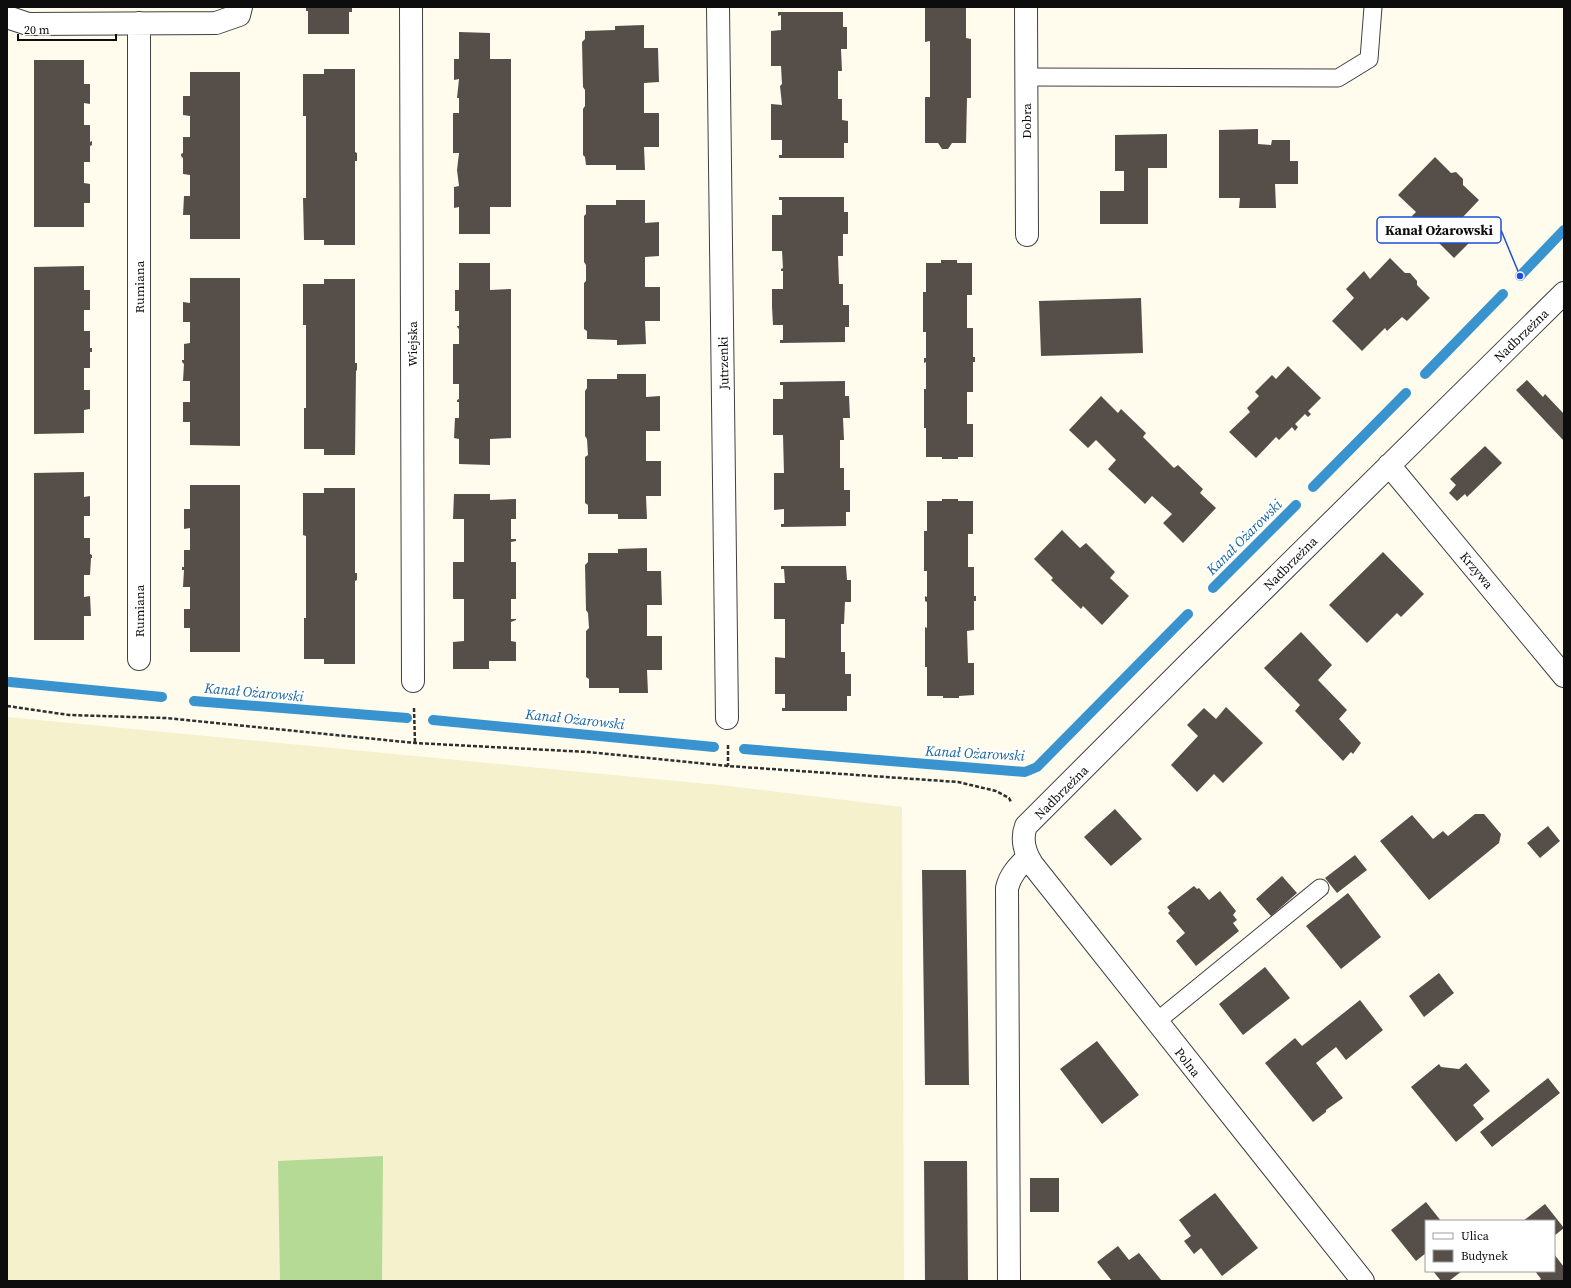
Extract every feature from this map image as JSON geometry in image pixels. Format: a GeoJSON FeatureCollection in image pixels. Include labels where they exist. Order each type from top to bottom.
{"type":"FeatureCollection","features":[{"type":"Feature","properties":{"kind":"street"},"geometry":{"type":"LineString","coordinates":[[7,17],[28,24],[216,23],[239,15],[241,7]]}},
{"type":"Feature","properties":{"kind":"street","name":"Wiejska"},"geometry":{"type":"LineString","coordinates":[[410,7],[413,681]]}},
{"type":"Feature","properties":{"kind":"street","name":"Jutrzenki"},"geometry":{"type":"LineString","coordinates":[[718,7],[727,718]]}},
{"type":"Feature","properties":{"kind":"street","name":"Dobra"},"geometry":{"type":"LineString","coordinates":[[1026,7],[1027,235]]}},
{"type":"Feature","properties":{"kind":"street","name":"Rumiana"},"geometry":{"type":"LineString","coordinates":[[139,23],[139,660]]}},
{"type":"Feature","properties":{"kind":"street","name":"Nadbrzeżna"},"geometry":{"type":"LineString","coordinates":[[1009,1281],[1007,888],[1008,882],[1026,840],[1389,464],[1564,293]]}},
{"type":"Feature","properties":{"kind":"street","name":"Krzywa"},"geometry":{"type":"LineString","coordinates":[[1389,464],[1564,676]]}},
{"type":"Feature","properties":{"kind":"street","name":"Polna"},"geometry":{"type":"LineString","coordinates":[[1026,840],[1032,864],[1363,1281]]}},
{"type":"Feature","properties":{"kind":"lane"},"geometry":{"type":"LineString","coordinates":[[1026,77],[1338,78],[1369,59],[1373,7]]}},
{"type":"Feature","properties":{"kind":"lane"},"geometry":{"type":"LineString","coordinates":[[1156,1022],[1320,888]]}},
{"type":"Feature","properties":{"kind":"path"},"geometry":{"type":"LineString","coordinates":[[413,681],[415,743]]}},
{"type":"Feature","properties":{"kind":"path"},"geometry":{"type":"LineString","coordinates":[[7,706],[69,714],[166,718],[415,743],[588,752],[728,766],[958,782],[996,791],[1008,798],[1026,840]]}},
{"type":"Feature","properties":{"kind":"shaded area"},"geometry":{"type":"Polygon","coordinates":[[[7,717],[729,786],[902,807],[904,1281],[7,1281],[7,717]]]}},
{"type":"Feature","properties":{"kind":"green space"},"geometry":{"type":"Polygon","coordinates":[[[383,1156],[382,1281],[280,1281],[278,1161],[383,1156]]]}},
{"type":"Feature","properties":{"kind":"building"},"geometry":{"type":"Polygon","coordinates":[[[306,7],[352,7],[352,12],[349,12],[349,34],[308,34],[308,11],[306,11],[306,7]]]}},
{"type":"Feature","properties":{"kind":"building"},"geometry":{"type":"Polygon","coordinates":[[[925,7],[966,7],[966,38],[971,39],[971,98],[967,98],[966,143],[952,143],[948,149],[942,149],[938,143],[925,143],[925,97],[930,97],[930,41],[925,42],[925,7]]]}},
{"type":"Feature","properties":{"kind":"building"},"geometry":{"type":"Polygon","coordinates":[[[778,12],[843,12],[843,27],[847,27],[847,49],[841,49],[842,71],[838,71],[838,99],[842,99],[842,120],[848,121],[848,143],[844,143],[844,158],[779,158],[779,155],[782,155],[782,140],[771,140],[771,104],[782,105],[780,86],[782,84],[781,66],[771,66],[771,31],[781,30],[781,15],[778,16],[778,12]]]}},
{"type":"Feature","properties":{"kind":"building"},"geometry":{"type":"Polygon","coordinates":[[[644,25],[644,48],[658,48],[659,82],[644,83],[644,113],[659,113],[659,147],[644,147],[645,170],[616,170],[616,165],[586,165],[585,157],[583,155],[583,109],[585,106],[585,90],[583,87],[582,42],[585,39],[585,31],[615,30],[615,26],[644,25]]]}},
{"type":"Feature","properties":{"kind":"building"},"geometry":{"type":"Polygon","coordinates":[[[459,32],[490,33],[490,59],[511,59],[511,207],[490,207],[490,234],[459,234],[459,207],[454,208],[454,187],[459,186],[457,170],[459,153],[453,153],[453,113],[459,113],[459,98],[457,98],[459,79],[454,80],[454,59],[459,59],[459,32]]]}},
{"type":"Feature","properties":{"kind":"building"},"geometry":{"type":"Polygon","coordinates":[[[34,60],[84,60],[84,84],[90,84],[90,104],[84,103],[84,125],[90,125],[90,142],[92,141],[92,145],[90,146],[90,162],[84,162],[84,183],[90,184],[90,203],[84,203],[84,227],[34,227],[34,60]]]}},
{"type":"Feature","properties":{"kind":"building"},"geometry":{"type":"Polygon","coordinates":[[[324,69],[355,69],[355,152],[357,153],[357,161],[355,161],[355,245],[324,245],[324,240],[304,240],[303,198],[306,198],[306,116],[303,116],[303,74],[324,74],[324,69]]]}},
{"type":"Feature","properties":{"kind":"building"},"geometry":{"type":"Polygon","coordinates":[[[190,72],[240,72],[240,239],[190,239],[190,215],[183,215],[184,196],[190,196],[190,175],[183,174],[183,157],[182,158],[181,154],[183,153],[183,137],[190,137],[190,116],[183,115],[183,96],[190,96],[190,72]]]}},
{"type":"Feature","properties":{"kind":"building"},"geometry":{"type":"Polygon","coordinates":[[[1258,129],[1258,144],[1271,145],[1272,140],[1290,140],[1290,161],[1298,161],[1298,184],[1275,184],[1276,208],[1239,208],[1240,198],[1219,198],[1219,130],[1258,129]]]}},
{"type":"Feature","properties":{"kind":"building"},"geometry":{"type":"Polygon","coordinates":[[[1167,134],[1167,168],[1148,168],[1148,224],[1100,224],[1100,191],[1124,191],[1124,171],[1115,171],[1115,135],[1167,134]]]}},
{"type":"Feature","properties":{"kind":"building"},"geometry":{"type":"Polygon","coordinates":[[[1435,157],[1451,173],[1456,172],[1463,179],[1463,185],[1479,200],[1462,218],[1478,234],[1454,258],[1412,216],[1416,212],[1398,195],[1435,157]]]}},
{"type":"Feature","properties":{"kind":"building"},"geometry":{"type":"Polygon","coordinates":[[[779,197],[844,197],[844,212],[848,212],[848,234],[843,234],[843,256],[838,256],[839,284],[843,284],[843,305],[849,305],[849,327],[845,327],[845,342],[780,343],[780,340],[783,340],[783,325],[773,325],[772,307],[772,289],[783,289],[783,271],[781,271],[783,268],[782,251],[772,251],[772,215],[782,215],[782,200],[779,200],[779,197]]]}},
{"type":"Feature","properties":{"kind":"building"},"geometry":{"type":"Polygon","coordinates":[[[616,200],[645,200],[645,223],[659,222],[659,256],[645,257],[645,287],[660,287],[660,321],[645,321],[646,344],[617,345],[617,340],[587,339],[587,331],[584,329],[584,283],[586,281],[586,265],[584,262],[584,216],[586,214],[586,205],[616,205],[616,200]]]}},
{"type":"Feature","properties":{"kind":"building"},"geometry":{"type":"Polygon","coordinates":[[[1390,258],[1405,273],[1410,273],[1417,281],[1417,285],[1430,298],[1407,321],[1402,317],[1387,331],[1385,328],[1362,351],[1332,321],[1354,298],[1346,289],[1364,271],[1370,279],[1390,258]]]}},
{"type":"Feature","properties":{"kind":"building"},"geometry":{"type":"Polygon","coordinates":[[[941,260],[957,260],[957,263],[972,263],[972,295],[967,295],[967,328],[973,328],[973,357],[975,357],[975,362],[973,362],[973,392],[967,392],[967,424],[973,424],[973,457],[958,457],[958,459],[926,457],[924,389],[926,389],[926,362],[924,363],[924,358],[926,358],[926,332],[923,332],[923,292],[926,292],[926,263],[941,263],[941,260]]]}},
{"type":"Feature","properties":{"kind":"building"},"geometry":{"type":"Polygon","coordinates":[[[459,263],[490,263],[490,290],[511,289],[511,438],[490,439],[490,465],[459,464],[459,439],[454,438],[455,418],[459,418],[459,402],[457,402],[457,400],[459,399],[459,384],[453,384],[453,344],[459,344],[459,329],[457,326],[459,326],[459,311],[455,311],[455,290],[459,290],[459,263]]]}},
{"type":"Feature","properties":{"kind":"building"},"geometry":{"type":"Polygon","coordinates":[[[84,266],[84,290],[90,290],[90,310],[84,310],[84,331],[90,331],[90,348],[92,348],[92,352],[90,352],[90,368],[84,368],[84,390],[90,390],[90,409],[84,410],[84,433],[34,434],[34,267],[84,266]]]}},
{"type":"Feature","properties":{"kind":"building"},"geometry":{"type":"Polygon","coordinates":[[[190,278],[240,278],[240,446],[190,445],[190,422],[183,422],[183,402],[190,402],[190,381],[183,381],[184,364],[182,360],[184,360],[184,344],[190,343],[190,322],[183,322],[183,302],[190,303],[190,278]]]}},
{"type":"Feature","properties":{"kind":"building"},"geometry":{"type":"Polygon","coordinates":[[[324,279],[355,279],[355,363],[357,363],[357,371],[356,370],[355,455],[324,455],[324,449],[304,449],[304,408],[306,408],[306,325],[303,325],[303,284],[324,284],[324,279]]]}},
{"type":"Feature","properties":{"kind":"building"},"geometry":{"type":"Polygon","coordinates":[[[1141,298],[1143,353],[1041,356],[1039,301],[1141,298]]]}},
{"type":"Feature","properties":{"kind":"building"},"geometry":{"type":"Polygon","coordinates":[[[1288,366],[1321,398],[1308,411],[1311,414],[1308,417],[1305,414],[1295,424],[1298,427],[1295,431],[1292,427],[1279,440],[1276,437],[1256,458],[1229,432],[1250,412],[1247,408],[1259,396],[1255,392],[1272,375],[1276,379],[1288,366]]]}},
{"type":"Feature","properties":{"kind":"building"},"geometry":{"type":"Polygon","coordinates":[[[617,374],[646,374],[646,397],[660,396],[660,431],[646,431],[646,461],[661,461],[661,496],[646,496],[647,519],[618,519],[618,514],[588,514],[588,505],[585,503],[585,457],[588,455],[587,439],[585,436],[585,391],[587,388],[587,379],[617,379],[617,374]]]}},
{"type":"Feature","properties":{"kind":"building"},"geometry":{"type":"Polygon","coordinates":[[[1527,380],[1543,397],[1545,394],[1564,414],[1564,441],[1516,390],[1527,380]]]}},
{"type":"Feature","properties":{"kind":"building"},"geometry":{"type":"Polygon","coordinates":[[[845,381],[845,396],[849,396],[850,418],[843,418],[844,440],[840,440],[840,468],[844,468],[844,490],[850,490],[850,512],[846,512],[846,526],[781,527],[781,524],[784,524],[784,509],[774,510],[774,473],[784,473],[783,435],[773,435],[773,399],[783,399],[783,385],[780,385],[780,382],[845,381]]]}},
{"type":"Feature","properties":{"kind":"building"},"geometry":{"type":"Polygon","coordinates":[[[1101,396],[1118,413],[1121,409],[1146,433],[1143,437],[1174,468],[1178,465],[1203,489],[1200,493],[1216,508],[1183,543],[1163,523],[1172,514],[1152,496],[1145,504],[1108,469],[1116,460],[1096,440],[1088,448],[1069,430],[1101,396]]]}},
{"type":"Feature","properties":{"kind":"building"},"geometry":{"type":"Polygon","coordinates":[[[1485,446],[1502,463],[1467,497],[1465,494],[1457,501],[1449,493],[1456,485],[1450,479],[1485,446]]]}},
{"type":"Feature","properties":{"kind":"building"},"geometry":{"type":"Polygon","coordinates":[[[84,472],[84,497],[90,496],[90,516],[84,516],[84,538],[90,538],[90,554],[92,555],[92,558],[90,575],[84,575],[84,597],[90,596],[91,616],[84,616],[84,640],[34,640],[34,473],[84,472]]]}},
{"type":"Feature","properties":{"kind":"building"},"geometry":{"type":"Polygon","coordinates":[[[190,485],[240,485],[240,652],[190,652],[190,628],[184,628],[184,609],[190,609],[190,587],[183,587],[184,570],[182,570],[182,567],[184,567],[184,550],[190,550],[190,528],[184,529],[184,509],[190,509],[190,485]]]}},
{"type":"Feature","properties":{"kind":"building"},"geometry":{"type":"Polygon","coordinates":[[[324,488],[355,488],[355,573],[357,573],[357,580],[355,581],[355,664],[324,664],[324,659],[304,659],[304,618],[306,618],[306,536],[303,535],[303,493],[324,493],[324,488]]]}},
{"type":"Feature","properties":{"kind":"building"},"geometry":{"type":"Polygon","coordinates":[[[454,494],[490,494],[490,500],[516,499],[516,519],[511,519],[511,539],[516,539],[516,541],[511,542],[511,562],[516,562],[516,599],[511,599],[511,619],[516,620],[511,622],[511,641],[516,642],[516,661],[489,661],[489,669],[453,669],[453,642],[464,641],[464,599],[453,599],[453,562],[464,562],[464,519],[453,519],[454,494]]]}},
{"type":"Feature","properties":{"kind":"building"},"geometry":{"type":"Polygon","coordinates":[[[942,499],[973,501],[973,534],[968,534],[968,567],[974,567],[974,596],[976,596],[976,601],[974,601],[974,630],[967,631],[968,663],[974,663],[974,695],[959,696],[959,698],[927,696],[925,627],[927,628],[927,602],[925,601],[925,596],[927,597],[927,571],[924,571],[924,531],[927,531],[927,501],[942,501],[942,499]]]}},
{"type":"Feature","properties":{"kind":"building"},"geometry":{"type":"Polygon","coordinates":[[[1062,530],[1080,548],[1086,543],[1115,572],[1110,578],[1129,596],[1102,625],[1083,606],[1081,609],[1051,580],[1053,578],[1034,559],[1062,530]]]}},
{"type":"Feature","properties":{"kind":"building"},"geometry":{"type":"Polygon","coordinates":[[[647,548],[647,571],[661,571],[662,605],[647,605],[647,636],[662,636],[662,670],[647,670],[648,693],[619,693],[619,688],[589,688],[589,679],[586,677],[586,631],[589,628],[588,613],[586,610],[585,565],[588,562],[588,553],[618,553],[618,549],[647,548]]]}},
{"type":"Feature","properties":{"kind":"building"},"geometry":{"type":"Polygon","coordinates":[[[1383,552],[1424,594],[1401,617],[1397,613],[1367,643],[1329,605],[1383,552]]]}},
{"type":"Feature","properties":{"kind":"building"},"geometry":{"type":"Polygon","coordinates":[[[781,566],[846,566],[847,580],[851,580],[851,602],[845,602],[844,624],[841,624],[841,652],[845,652],[845,674],[851,674],[851,696],[847,696],[847,711],[782,711],[782,708],[785,708],[785,694],[775,694],[775,657],[785,658],[785,619],[774,619],[774,583],[785,583],[784,569],[781,569],[781,566]]]}},
{"type":"Feature","properties":{"kind":"building"},"geometry":{"type":"Polygon","coordinates":[[[1301,632],[1332,665],[1318,680],[1347,710],[1339,719],[1361,743],[1353,754],[1351,752],[1343,761],[1295,711],[1300,705],[1264,668],[1301,632]]]}},
{"type":"Feature","properties":{"kind":"building"},"geometry":{"type":"Polygon","coordinates":[[[1226,707],[1263,743],[1223,783],[1214,774],[1197,792],[1171,765],[1198,736],[1187,725],[1204,708],[1216,719],[1226,707]]]}},
{"type":"Feature","properties":{"kind":"building"},"geometry":{"type":"Polygon","coordinates":[[[1115,809],[1142,839],[1111,866],[1084,837],[1115,809]]]}},
{"type":"Feature","properties":{"kind":"building"},"geometry":{"type":"Polygon","coordinates":[[[1475,814],[1484,814],[1501,834],[1499,843],[1429,900],[1380,841],[1412,815],[1433,839],[1443,831],[1448,836],[1475,814]]]}},
{"type":"Feature","properties":{"kind":"building"},"geometry":{"type":"Polygon","coordinates":[[[1548,826],[1560,841],[1540,858],[1527,843],[1548,826]]]}},
{"type":"Feature","properties":{"kind":"building"},"geometry":{"type":"Polygon","coordinates":[[[1355,855],[1367,870],[1337,893],[1325,878],[1355,855]]]}},
{"type":"Feature","properties":{"kind":"building"},"geometry":{"type":"Polygon","coordinates":[[[922,870],[966,870],[969,1085],[925,1085],[922,870]]]}},
{"type":"Feature","properties":{"kind":"building"},"geometry":{"type":"Polygon","coordinates":[[[1282,876],[1297,893],[1271,916],[1256,899],[1282,876]]]}},
{"type":"Feature","properties":{"kind":"building"},"geometry":{"type":"Polygon","coordinates":[[[1194,886],[1197,889],[1199,888],[1209,900],[1220,891],[1236,911],[1233,915],[1237,920],[1233,923],[1239,931],[1196,966],[1176,941],[1185,933],[1168,913],[1170,911],[1167,907],[1194,886]]]}},
{"type":"Feature","properties":{"kind":"building"},"geometry":{"type":"Polygon","coordinates":[[[1348,893],[1381,937],[1341,969],[1306,926],[1348,893]]]}},
{"type":"Feature","properties":{"kind":"building"},"geometry":{"type":"Polygon","coordinates":[[[1265,967],[1290,998],[1243,1035],[1219,1004],[1265,967]]]}},
{"type":"Feature","properties":{"kind":"building"},"geometry":{"type":"Polygon","coordinates":[[[1439,973],[1454,993],[1424,1017],[1409,996],[1439,973]]]}},
{"type":"Feature","properties":{"kind":"building"},"geometry":{"type":"Polygon","coordinates":[[[1360,1000],[1383,1030],[1346,1060],[1336,1047],[1316,1063],[1343,1098],[1326,1110],[1326,1112],[1313,1122],[1265,1063],[1295,1038],[1302,1046],[1360,1000]]]}},
{"type":"Feature","properties":{"kind":"building"},"geometry":{"type":"Polygon","coordinates":[[[1097,1041],[1139,1095],[1102,1124],[1060,1069],[1097,1041]]]}},
{"type":"Feature","properties":{"kind":"building"},"geometry":{"type":"Polygon","coordinates":[[[1466,1063],[1490,1091],[1473,1105],[1484,1119],[1456,1142],[1411,1087],[1439,1064],[1441,1067],[1459,1069],[1466,1063]]]}},
{"type":"Feature","properties":{"kind":"building"},"geometry":{"type":"Polygon","coordinates":[[[1548,1078],[1560,1093],[1492,1147],[1480,1132],[1548,1078]]]}},
{"type":"Feature","properties":{"kind":"building"},"geometry":{"type":"Polygon","coordinates":[[[924,1161],[967,1161],[968,1281],[925,1281],[924,1161]]]}},
{"type":"Feature","properties":{"kind":"building"},"geometry":{"type":"Polygon","coordinates":[[[1030,1178],[1059,1178],[1059,1212],[1030,1212],[1030,1178]]]}},
{"type":"Feature","properties":{"kind":"building"},"geometry":{"type":"Polygon","coordinates":[[[1215,1193],[1258,1248],[1222,1276],[1201,1248],[1194,1254],[1184,1241],[1191,1236],[1179,1220],[1215,1193]]]}},
{"type":"Feature","properties":{"kind":"building"},"geometry":{"type":"Polygon","coordinates":[[[1426,1202],[1440,1220],[1425,1220],[1425,1254],[1416,1261],[1391,1230],[1426,1202]]]}},
{"type":"Feature","properties":{"kind":"building"},"geometry":{"type":"Polygon","coordinates":[[[1545,1204],[1564,1228],[1555,1235],[1555,1220],[1524,1220],[1545,1204]]]}},
{"type":"Feature","properties":{"kind":"building"},"geometry":{"type":"Polygon","coordinates":[[[1118,1246],[1129,1260],[1139,1253],[1162,1281],[1112,1281],[1097,1262],[1118,1246]]]}},
{"type":"Feature","properties":{"kind":"building"},"geometry":{"type":"Polygon","coordinates":[[[1555,1255],[1564,1267],[1564,1281],[1538,1281],[1541,1279],[1536,1272],[1555,1272],[1555,1255]]]}},
{"type":"Feature","properties":{"kind":"building"},"geometry":{"type":"Polygon","coordinates":[[[1434,1272],[1461,1272],[1449,1281],[1441,1281],[1434,1272]]]}},
{"type":"Feature","properties":{"kind":"waterway","name":"Kanał Ożarowski"},"geometry":{"type":"LineString","coordinates":[[1520,276],[1564,230]]}},
{"type":"Feature","properties":{"kind":"waterway","name":"Kanał Ożarowski"},"geometry":{"type":"LineString","coordinates":[[1425,374],[1503,294]]}},
{"type":"Feature","properties":{"kind":"waterway","name":"Kanał Ożarowski"},"geometry":{"type":"LineString","coordinates":[[1313,487],[1406,393]]}},
{"type":"Feature","properties":{"kind":"waterway","name":"Kanał Ożarowski"},"geometry":{"type":"LineString","coordinates":[[1213,588],[1296,505]]}},
{"type":"Feature","properties":{"kind":"waterway","name":"Kanał Ożarowski"},"geometry":{"type":"LineString","coordinates":[[744,749],[1025,772],[1037,767],[1188,614]]}},
{"type":"Feature","properties":{"kind":"waterway","name":"Kanał Ożarowski"},"geometry":{"type":"LineString","coordinates":[[10,682],[162,697]]}},
{"type":"Feature","properties":{"kind":"waterway","name":"Kanał Ożarowski"},"geometry":{"type":"LineString","coordinates":[[194,701],[407,718]]}},
{"type":"Feature","properties":{"kind":"waterway","name":"Kanał Ożarowski"},"geometry":{"type":"LineString","coordinates":[[433,720],[714,747]]}},
{"type":"Feature","properties":{"kind":"place","name":"Kanał Ożarowski"},"geometry":{"type":"Point","coordinates":[1520,276]}}]}
